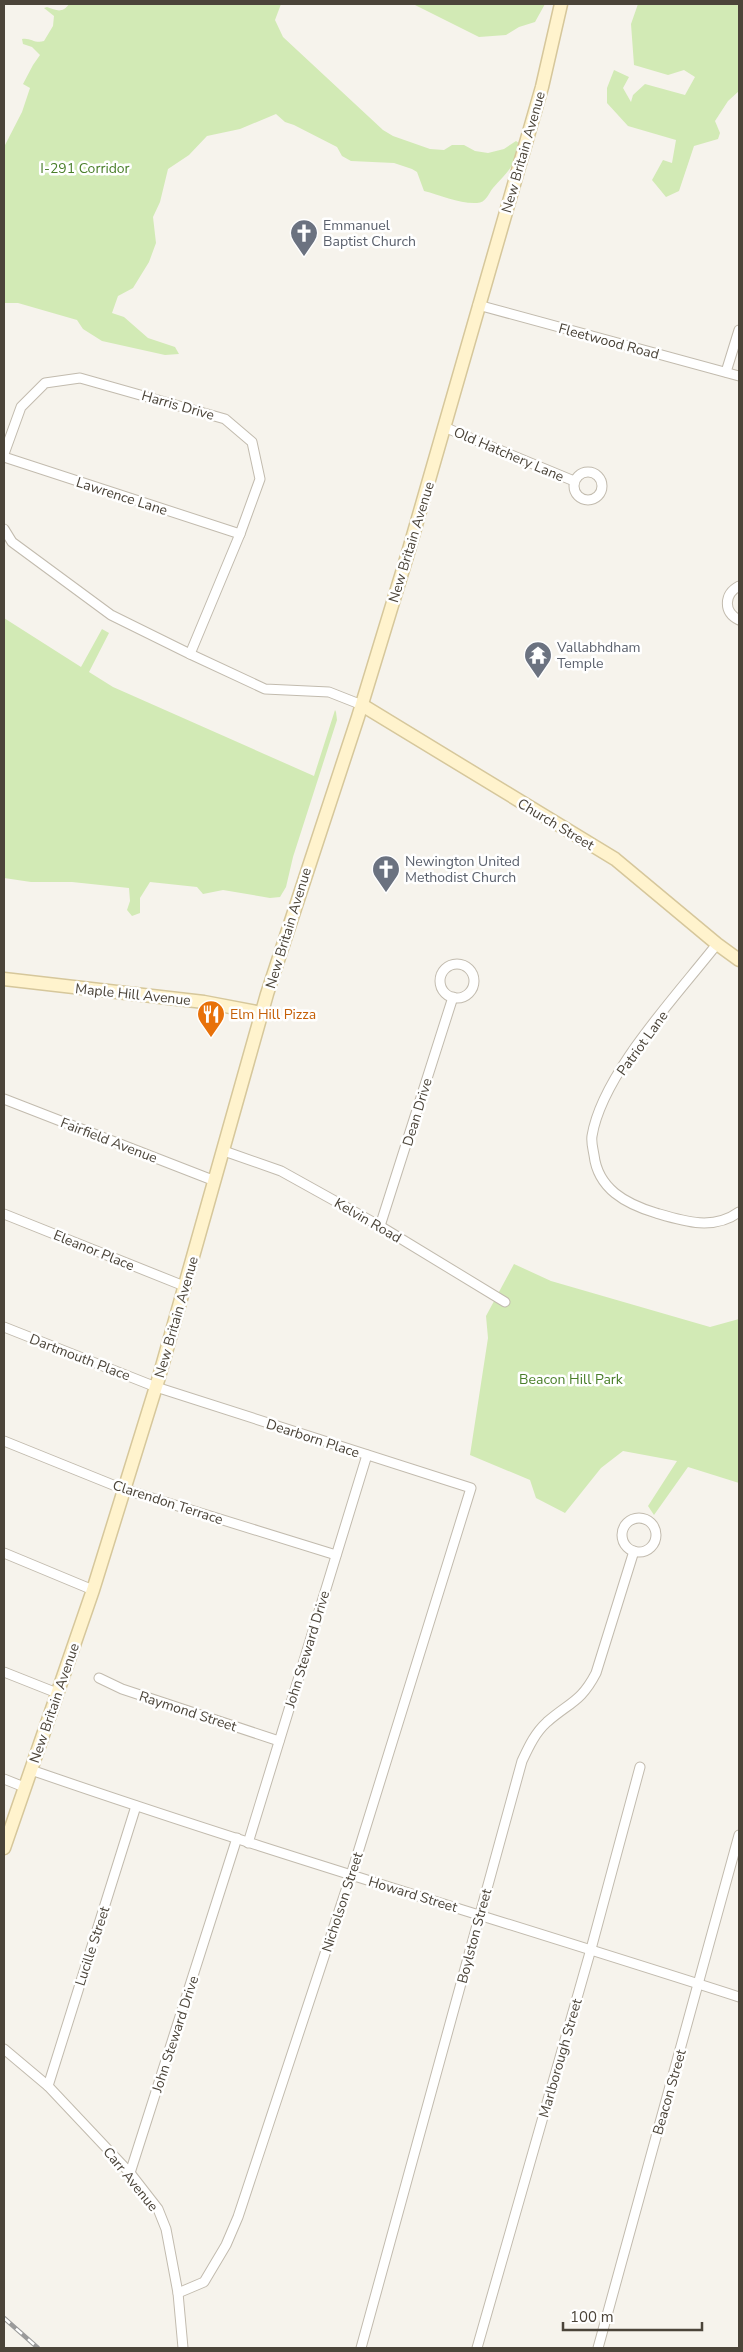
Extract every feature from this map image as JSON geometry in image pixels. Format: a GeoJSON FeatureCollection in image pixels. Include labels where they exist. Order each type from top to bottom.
{"type":"FeatureCollection","features":[{"type":"Feature","properties":{"kind":"main road","name":"New Britain Avenue"},"geometry":{"type":"LineString","coordinates":[[4,1848],[94,1590],[156,1387],[262,1013],[293,912],[362,705],[411,545],[478,305],[542,87],[561,4]]}},
{"type":"Feature","properties":{"kind":"main road","name":"Church Street"},"geometry":{"type":"LineString","coordinates":[[362,705],[615,859],[739,960]]}},
{"type":"Feature","properties":{"kind":"main road","name":"Maple Hill Avenue"},"geometry":{"type":"LineString","coordinates":[[4,979],[210,1003],[262,1013]]}},
{"type":"Feature","properties":{"kind":"street","name":"Fleetwood Road"},"geometry":{"type":"LineString","coordinates":[[478,305],[739,376]]}},
{"type":"Feature","properties":{"kind":"street"},"geometry":{"type":"LineString","coordinates":[[726,372],[739,330]]}},
{"type":"Feature","properties":{"kind":"street","name":"Harris Drive"},"geometry":{"type":"LineString","coordinates":[[4,455],[20,407],[45,383],[80,378],[225,419],[252,442],[260,479],[240,534],[190,654]]}},
{"type":"Feature","properties":{"kind":"street","name":"Old Hatchery Lane"},"geometry":{"type":"LineString","coordinates":[[444,427],[574,481]]}},
{"type":"Feature","properties":{"kind":"street","name":"Lawrence Lane"},"geometry":{"type":"LineString","coordinates":[[4,455],[240,534]]}},
{"type":"Feature","properties":{"kind":"street"},"geometry":{"type":"LineString","coordinates":[[4,529],[12,542],[111,615],[190,654],[265,689],[329,692],[362,705]]}},
{"type":"Feature","properties":{"kind":"street"},"geometry":{"type":"LineString","coordinates":[[739,586],[730,593],[727,604],[732,615],[739,620]]}},
{"type":"Feature","properties":{"kind":"street","name":"Patriot Lane"},"geometry":{"type":"LineString","coordinates":[[717,944],[630,1056],[613,1082],[600,1112],[592,1138],[595,1162],[602,1180],[618,1197],[636,1206],[697,1224],[733,1217],[739,1212]]}},
{"type":"Feature","properties":{"kind":"street","name":"Dean Drive"},"geometry":{"type":"LineString","coordinates":[[380,1226],[452,997]]}},
{"type":"Feature","properties":{"kind":"street","name":"Fairfield Avenue"},"geometry":{"type":"LineString","coordinates":[[4,1099],[215,1181]]}},
{"type":"Feature","properties":{"kind":"street","name":"Kelvin Road"},"geometry":{"type":"LineString","coordinates":[[224,1152],[281,1171],[380,1226],[505,1302]]}},
{"type":"Feature","properties":{"kind":"street","name":"Eleanor Place"},"geometry":{"type":"LineString","coordinates":[[4,1214],[184,1286]]}},
{"type":"Feature","properties":{"kind":"street","name":"Dartmouth Place"},"geometry":{"type":"LineString","coordinates":[[4,1327],[156,1387]]}},
{"type":"Feature","properties":{"kind":"street","name":"Dearborn Place"},"geometry":{"type":"LineString","coordinates":[[156,1387],[471,1488]]}},
{"type":"Feature","properties":{"kind":"street","name":"Clarendon Terrace"},"geometry":{"type":"LineString","coordinates":[[4,1440],[124,1489],[336,1555]]}},
{"type":"Feature","properties":{"kind":"street","name":"John Steward Drive"},"geometry":{"type":"LineString","coordinates":[[248,1843],[367,1455]]}},
{"type":"Feature","properties":{"kind":"street","name":"Nicholson Street"},"geometry":{"type":"LineString","coordinates":[[178,2293],[204,2282],[226,2245],[238,2217],[351,1875],[471,1488]]}},
{"type":"Feature","properties":{"kind":"street","name":"Boylston Street"},"geometry":{"type":"LineString","coordinates":[[361,2348],[522,1761],[532,1738],[547,1722],[586,1692],[593,1679],[634,1551]]}},
{"type":"Feature","properties":{"kind":"street"},"geometry":{"type":"LineString","coordinates":[[4,1553],[94,1590]]}},
{"type":"Feature","properties":{"kind":"street"},"geometry":{"type":"LineString","coordinates":[[4,1672],[57,1693]]}},
{"type":"Feature","properties":{"kind":"street","name":"Raymond Street"},"geometry":{"type":"LineString","coordinates":[[99,1678],[122,1689],[279,1741]]}},
{"type":"Feature","properties":{"kind":"street","name":"Marlborough Street"},"geometry":{"type":"LineString","coordinates":[[477,2348],[591,1949],[640,1767]]}},
{"type":"Feature","properties":{"kind":"street","name":"Howard Street"},"geometry":{"type":"LineString","coordinates":[[31,1770],[248,1843],[481,1914],[739,1997]]}},
{"type":"Feature","properties":{"kind":"street"},"geometry":{"type":"LineString","coordinates":[[4,1779],[24,1787]]}},
{"type":"Feature","properties":{"kind":"street","name":"Lucille Street"},"geometry":{"type":"LineString","coordinates":[[48,2086],[136,1806]]}},
{"type":"Feature","properties":{"kind":"street","name":"Beacon Street"},"geometry":{"type":"LineString","coordinates":[[598,2348],[739,1835]]}},
{"type":"Feature","properties":{"kind":"street","name":"John Steward Drive"},"geometry":{"type":"LineString","coordinates":[[130,2173],[237,1838]]}},
{"type":"Feature","properties":{"kind":"street","name":"Carr Avenue"},"geometry":{"type":"LineString","coordinates":[[4,2049],[48,2086],[130,2173],[158,2209],[166,2229],[178,2293],[183,2348]]}},
{"type":"Feature","properties":{"kind":"green space","name":"I-291 Corridor"},"geometry":{"type":"Polygon","coordinates":[[[69,4],[281,4],[275,20],[283,37],[383,130],[393,136],[430,149],[444,150],[452,145],[464,145],[475,151],[488,153],[504,149],[516,141],[519,143],[514,163],[485,200],[480,203],[470,203],[424,191],[417,172],[412,169],[394,163],[351,161],[342,156],[337,147],[285,122],[276,114],[240,129],[207,136],[189,155],[168,169],[160,202],[153,217],[156,243],[149,262],[133,288],[118,296],[112,313],[124,317],[148,338],[175,347],[179,354],[165,355],[102,341],[83,329],[77,320],[18,303],[4,303],[4,147],[22,112],[30,88],[23,84],[40,55],[32,47],[23,44],[22,39],[38,42],[44,41],[53,26],[54,16],[44,8],[61,10],[69,4]]]}},
{"type":"Feature","properties":{"kind":"green space"},"geometry":{"type":"Polygon","coordinates":[[[413,4],[545,4],[535,22],[519,27],[506,35],[479,37],[413,4]]]}},
{"type":"Feature","properties":{"kind":"green space"},"geometry":{"type":"Polygon","coordinates":[[[638,4],[739,4],[739,91],[728,101],[715,121],[720,133],[718,139],[694,146],[679,191],[666,197],[652,180],[663,160],[672,163],[676,140],[628,126],[607,103],[607,88],[614,70],[629,77],[623,88],[631,102],[633,95],[645,84],[685,95],[695,77],[684,70],[668,75],[634,65],[631,24],[638,4]]]}},
{"type":"Feature","properties":{"kind":"green space"},"geometry":{"type":"Polygon","coordinates":[[[4,618],[81,667],[102,629],[109,633],[89,672],[113,687],[314,776],[335,710],[337,720],[293,857],[286,887],[280,897],[270,898],[223,890],[203,894],[197,887],[150,882],[140,898],[140,913],[132,916],[127,910],[130,901],[129,888],[72,882],[31,882],[4,878],[4,618]]]}},
{"type":"Feature","properties":{"kind":"green space","name":"Beacon Hill Park"},"geometry":{"type":"Polygon","coordinates":[[[514,1264],[551,1281],[710,1327],[739,1319],[739,1483],[688,1467],[654,1515],[648,1506],[677,1461],[623,1451],[601,1468],[565,1513],[536,1498],[530,1480],[470,1455],[488,1338],[486,1316],[514,1264]]]}},
{"type":"Feature","properties":{"kind":"railway"},"geometry":{"type":"LineString","coordinates":[[4,2318],[38,2348]]}},
{"type":"Feature","properties":{"kind":"place","name":"Emmanuel Baptist Church"},"geometry":{"type":"Point","coordinates":[304,257]}},
{"type":"Feature","properties":{"kind":"place","name":"Vallabhdham Temple"},"geometry":{"type":"Point","coordinates":[538,679]}},
{"type":"Feature","properties":{"kind":"place","name":"Newington United Methodist Church"},"geometry":{"type":"Point","coordinates":[386,893]}},
{"type":"Feature","properties":{"kind":"place","name":"Elm Hill Pizza"},"geometry":{"type":"Point","coordinates":[211,1038]}}]}
